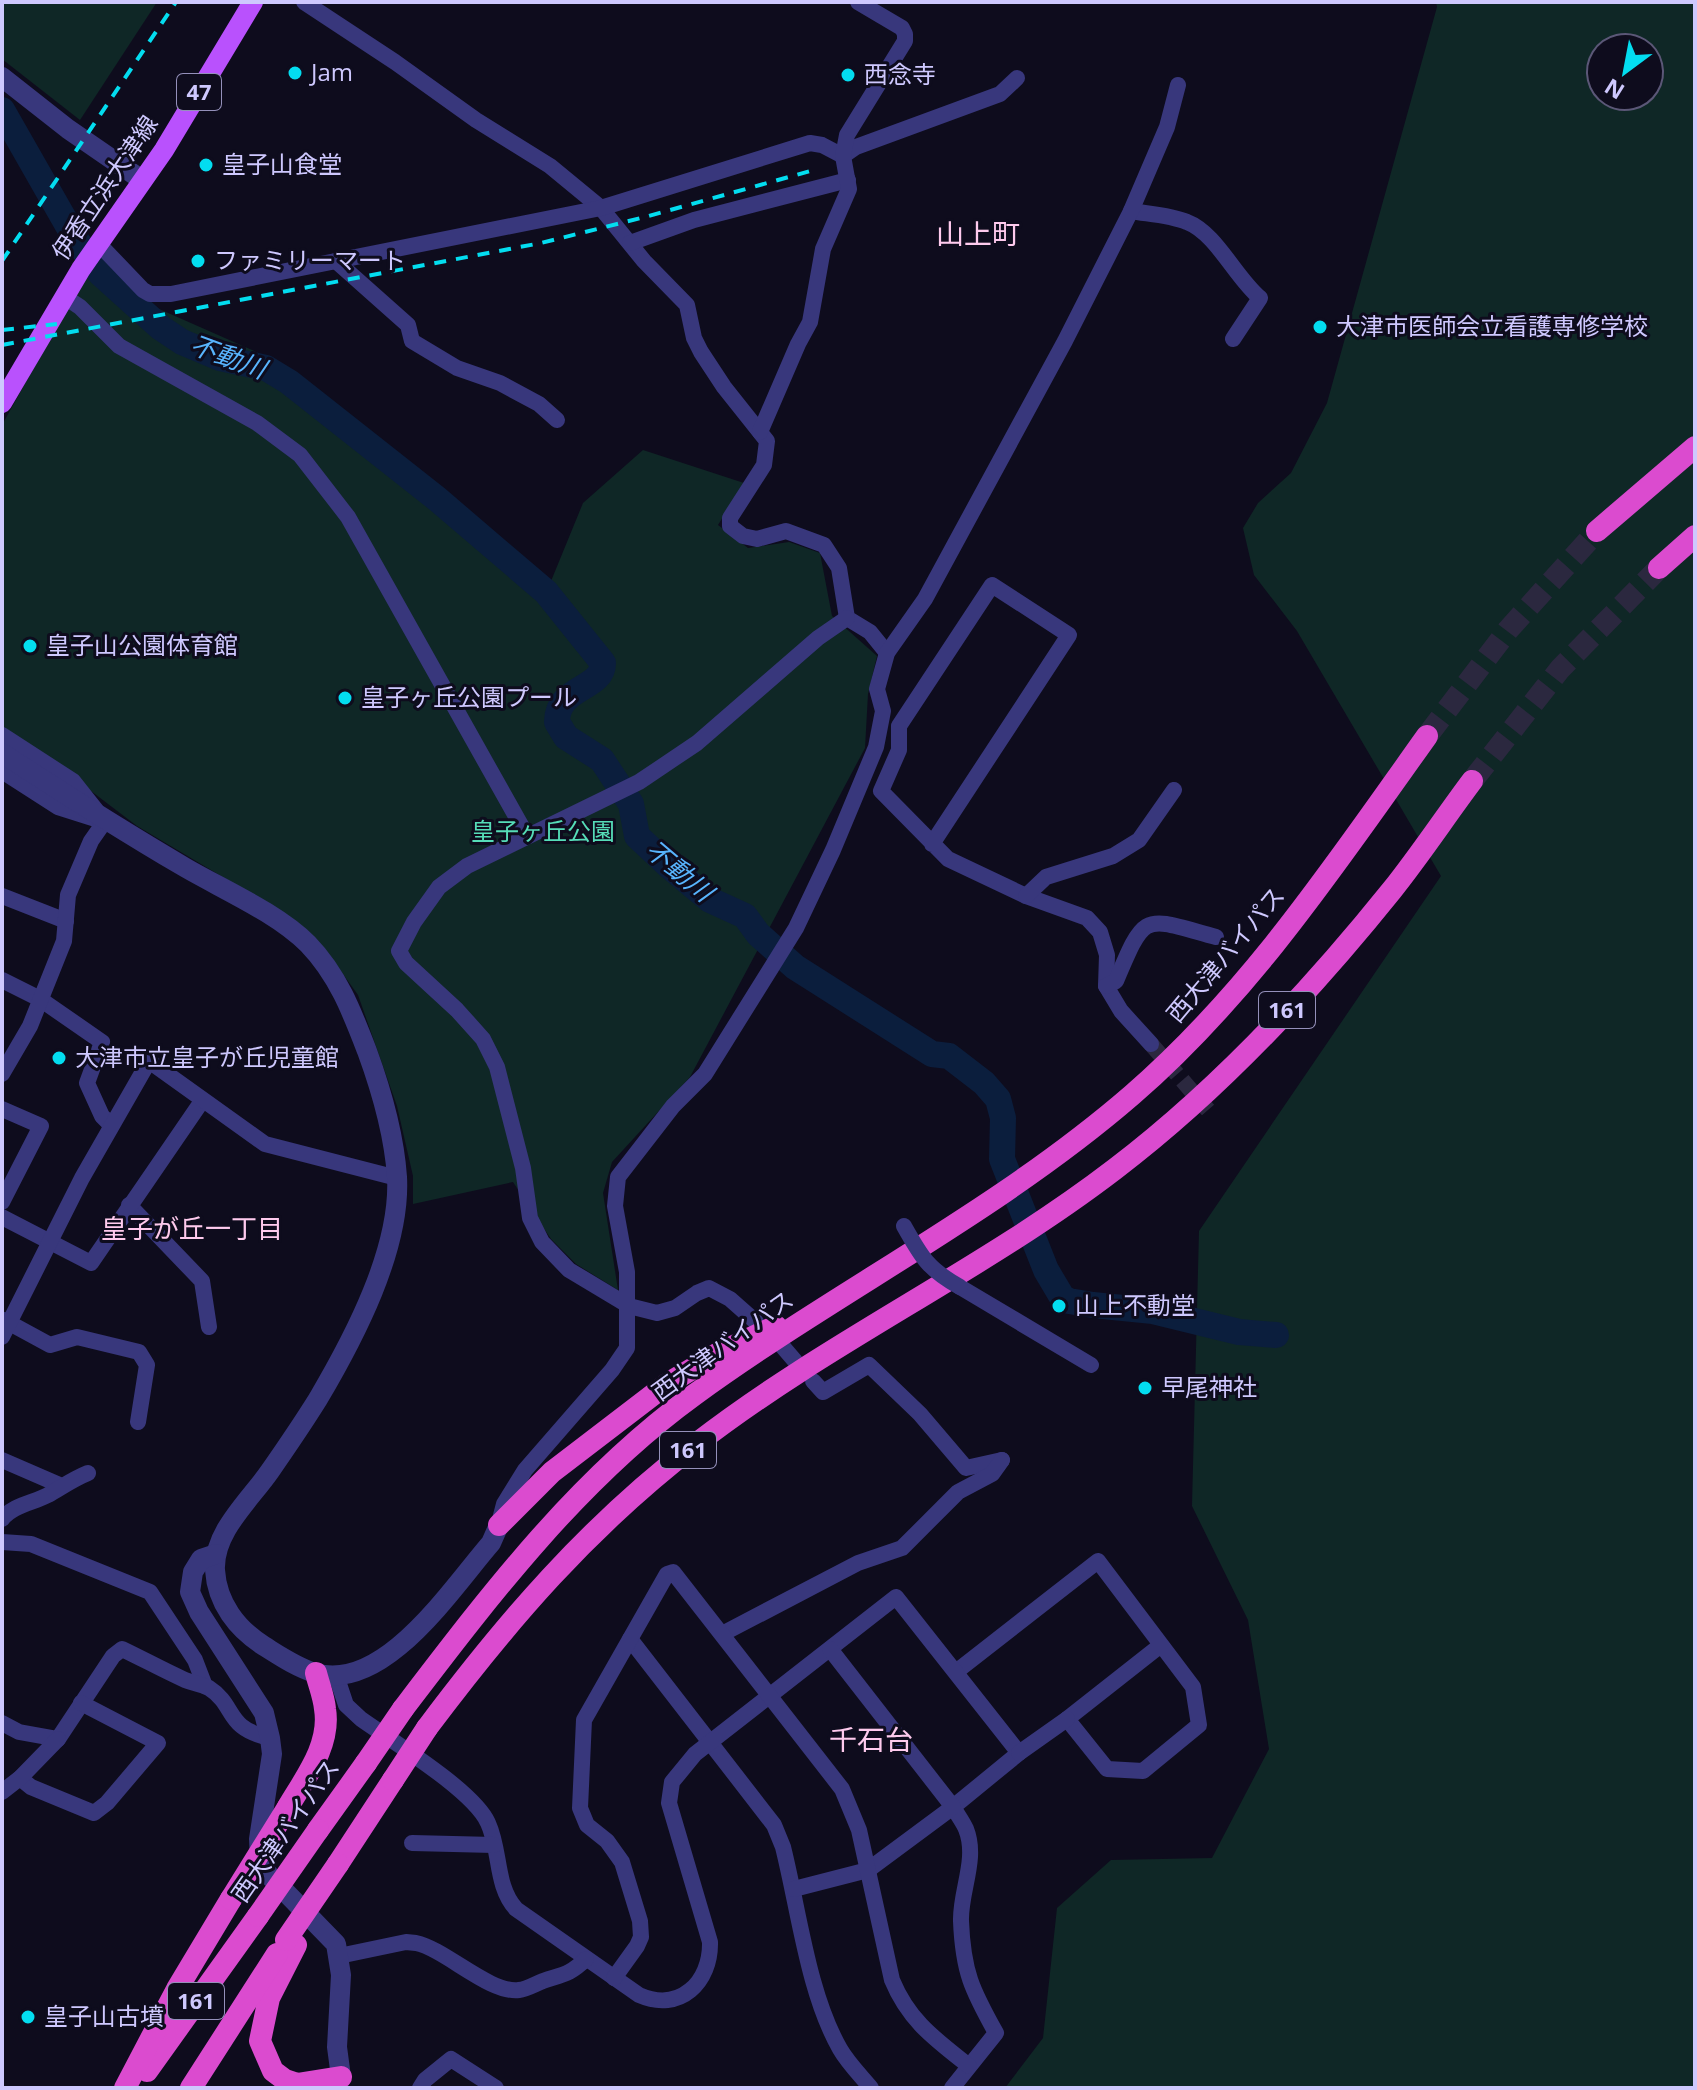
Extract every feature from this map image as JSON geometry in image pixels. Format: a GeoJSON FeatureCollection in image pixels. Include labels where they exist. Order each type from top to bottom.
{"type":"FeatureCollection","features":[{"type":"Feature","properties":{"kind":"highway"},"geometry":{"type":"LineString","coordinates":[[1597,531],[1695,447]]}},
{"type":"Feature","properties":{"kind":"highway"},"geometry":{"type":"LineString","coordinates":[[1659,568],[1695,536]]}},
{"type":"Feature","properties":{"kind":"highway","name":"西大津バイパス"},"geometry":{"type":"LineString","coordinates":[[135,2088],[403,1709],[524,1554],[575,1498],[692,1396],[833,1299],[980,1208],[1131,1096],[1208,1022],[1269,951],[1427,736]]}},
{"type":"Feature","properties":{"kind":"highway","name":"161"},"geometry":{"type":"LineString","coordinates":[[191,2088],[291,1942],[427,1728],[531,1596],[581,1543],[698,1442],[788,1380],[1010,1243],[1124,1162],[1228,1073],[1291,1005],[1392,890],[1472,781]]}},
{"type":"Feature","properties":{"kind":"highway"},"geometry":{"type":"LineString","coordinates":[[499,1525],[552,1472],[667,1384],[717,1354],[833,1299]]}},
{"type":"Feature","properties":{"kind":"highway"},"geometry":{"type":"LineString","coordinates":[[125,2088],[177,1989],[316,1759],[324,1738],[326,1674]]}},
{"type":"Feature","properties":{"kind":"highway"},"geometry":{"type":"LineString","coordinates":[[291,1942],[269,1998],[260,2041],[273,2071],[285,2080],[297,2084],[340,2084]]}},
{"type":"Feature","properties":{"kind":"main road","name":"伊香立浜大津線"},"geometry":{"type":"LineString","coordinates":[[2,403],[81,269],[175,131],[253,2]]}},
{"type":"Feature","properties":{"kind":"street"},"geometry":{"type":"LineString","coordinates":[[304,2],[476,120],[550,166],[601,208],[644,261],[687,305],[694,338],[701,352],[767,441],[764,465],[730,518],[730,526],[743,536],[757,539],[786,531],[824,545],[839,568],[847,618],[870,632],[887,653]]}},
{"type":"Feature","properties":{"kind":"street"},"geometry":{"type":"LineString","coordinates":[[760,432],[810,322],[823,249],[846,197],[848,180],[843,156],[847,135],[905,41],[902,28],[858,2]]}},
{"type":"Feature","properties":{"kind":"street"},"geometry":{"type":"LineString","coordinates":[[2,77],[68,129],[142,180]]}},
{"type":"Feature","properties":{"kind":"street"},"geometry":{"type":"LineString","coordinates":[[843,156],[856,147],[1000,94],[1017,78]]}},
{"type":"Feature","properties":{"kind":"street"},"geometry":{"type":"LineString","coordinates":[[2,753],[105,821],[277,921],[307,943],[347,997],[387,1108],[397,1178],[395,1211],[384,1257],[367,1306],[317,1399],[271,1471],[225,1532],[216,1554],[215,1572],[220,1594],[235,1623],[255,1640],[290,1662],[326,1674],[361,1672],[385,1659],[413,1633],[491,1543],[504,1504],[525,1470],[612,1370],[627,1348],[627,1272],[615,1206],[618,1177],[673,1106],[705,1074],[796,928],[876,747],[883,711],[877,689],[887,653],[932,586],[1045,380],[1131,211],[1167,127],[1178,85]]}},
{"type":"Feature","properties":{"kind":"street"},"geometry":{"type":"LineString","coordinates":[[97,244],[150,294],[171,294],[601,208],[810,143],[822,145],[843,156]]}},
{"type":"Feature","properties":{"kind":"street"},"geometry":{"type":"LineString","coordinates":[[630,243],[694,220],[848,180]]}},
{"type":"Feature","properties":{"kind":"street"},"geometry":{"type":"LineString","coordinates":[[1131,211],[1187,222],[1210,238],[1244,284],[1260,298],[1233,339]]}},
{"type":"Feature","properties":{"kind":"street"},"geometry":{"type":"LineString","coordinates":[[336,261],[408,325],[412,341],[457,368],[500,383],[539,404],[557,420]]}},
{"type":"Feature","properties":{"kind":"street"},"geometry":{"type":"LineString","coordinates":[[65,297],[88,314],[119,346],[257,423],[300,455],[348,517],[527,836]]}},
{"type":"Feature","properties":{"kind":"street"},"geometry":{"type":"LineString","coordinates":[[932,844],[1069,635],[992,585],[899,726],[899,750],[881,791],[932,844],[948,859],[1026,896],[1087,918],[1100,932],[1107,955],[1106,986],[1121,1011],[1151,1044]]}},
{"type":"Feature","properties":{"kind":"street"},"geometry":{"type":"LineString","coordinates":[[756,1322],[730,1299],[709,1288],[675,1308],[657,1313],[629,1306],[569,1270],[542,1242],[530,1218],[523,1168],[497,1067],[483,1039],[406,963],[399,951],[414,922],[439,887],[467,866],[639,782],[697,743],[818,638],[847,618]]}},
{"type":"Feature","properties":{"kind":"street"},"geometry":{"type":"LineString","coordinates":[[883,711],[904,719]]}},
{"type":"Feature","properties":{"kind":"street"},"geometry":{"type":"LineString","coordinates":[[2,735],[73,781],[105,821]]}},
{"type":"Feature","properties":{"kind":"street"},"geometry":{"type":"LineString","coordinates":[[2,771],[58,807],[105,821]]}},
{"type":"Feature","properties":{"kind":"street"},"geometry":{"type":"LineString","coordinates":[[1026,896],[1046,877],[1113,856],[1139,840],[1174,790]]}},
{"type":"Feature","properties":{"kind":"street"},"geometry":{"type":"LineString","coordinates":[[2,1074],[30,1026],[64,941],[68,895],[91,841],[105,821]]}},
{"type":"Feature","properties":{"kind":"street"},"geometry":{"type":"LineString","coordinates":[[2,896],[66,921]]}},
{"type":"Feature","properties":{"kind":"street"},"geometry":{"type":"LineString","coordinates":[[1106,986],[1116,981],[1135,936],[1143,927],[1153,923],[1172,925],[1216,937]]}},
{"type":"Feature","properties":{"kind":"street"},"geometry":{"type":"LineString","coordinates":[[2,980],[40,999],[102,1042],[87,1083],[102,1116],[111,1125]]}},
{"type":"Feature","properties":{"kind":"street"},"geometry":{"type":"LineString","coordinates":[[138,1422],[147,1365],[139,1352],[77,1337],[50,1345],[5,1326],[111,1125],[149,1061],[265,1144],[397,1178]]}},
{"type":"Feature","properties":{"kind":"street"},"geometry":{"type":"LineString","coordinates":[[2,1217],[91,1263],[202,1101]]}},
{"type":"Feature","properties":{"kind":"street"},"geometry":{"type":"LineString","coordinates":[[2,1109],[41,1126],[2,1202]]}},
{"type":"Feature","properties":{"kind":"street"},"geometry":{"type":"LineString","coordinates":[[129,1205],[202,1281],[209,1327]]}},
{"type":"Feature","properties":{"kind":"street"},"geometry":{"type":"LineString","coordinates":[[904,1226],[935,1273],[1091,1365]]}},
{"type":"Feature","properties":{"kind":"street"},"geometry":{"type":"LineString","coordinates":[[783,1347],[795,1361]]}},
{"type":"Feature","properties":{"kind":"street"},"geometry":{"type":"LineString","coordinates":[[722,1634],[858,1563],[902,1548],[958,1492],[992,1474],[1002,1460],[966,1468],[920,1414],[869,1365],[823,1392],[813,1381]]}},
{"type":"Feature","properties":{"kind":"street"},"geometry":{"type":"LineString","coordinates":[[2,1460],[62,1486]]}},
{"type":"Feature","properties":{"kind":"street"},"geometry":{"type":"LineString","coordinates":[[2,1519],[10,1511],[88,1473]]}},
{"type":"Feature","properties":{"kind":"street"},"geometry":{"type":"LineString","coordinates":[[2,1542],[31,1544],[150,1592],[195,1660],[205,1686]]}},
{"type":"Feature","properties":{"kind":"street"},"geometry":{"type":"LineString","coordinates":[[216,1554],[201,1559],[193,1572],[190,1592],[199,1612],[264,1713],[270,1738],[271,1763],[259,1839],[260,1858],[267,1873],[336,1944],[341,2000],[337,2047],[340,2084]]}},
{"type":"Feature","properties":{"kind":"street"},"geometry":{"type":"LineString","coordinates":[[957,1671],[1098,1561],[1193,1687],[1199,1725],[1143,1771],[1107,1769],[1067,1719]]}},
{"type":"Feature","properties":{"kind":"street"},"geometry":{"type":"LineString","coordinates":[[614,1978],[637,1946],[641,1937],[640,1921],[622,1862],[607,1841],[587,1825],[579,1799],[586,1713],[667,1574],[673,1572],[842,1789],[859,1830],[897,1993],[919,2026],[969,2066]]}},
{"type":"Feature","properties":{"kind":"street"},"geometry":{"type":"LineString","coordinates":[[326,1674],[346,1705],[361,1719],[467,1795],[488,1822],[506,1898],[516,1909],[647,1999],[668,2000],[695,1987],[706,1972],[710,1956],[710,1942],[669,1803],[676,1775],[695,1754],[896,1597],[1019,1753]]}},
{"type":"Feature","properties":{"kind":"street"},"geometry":{"type":"LineString","coordinates":[[630,1639],[774,1825],[783,1847],[825,2018],[841,2052],[871,2088]]}},
{"type":"Feature","properties":{"kind":"street"},"geometry":{"type":"LineString","coordinates":[[794,1889],[868,1870],[1161,1645]]}},
{"type":"Feature","properties":{"kind":"street"},"geometry":{"type":"LineString","coordinates":[[2,1792],[58,1739],[113,1656],[122,1649],[205,1686],[215,1693],[236,1723],[250,1734],[270,1738]]}},
{"type":"Feature","properties":{"kind":"street"},"geometry":{"type":"LineString","coordinates":[[830,1649],[953,1807],[966,1830],[970,1857],[961,1919],[967,1974],[980,2009],[996,2033],[952,2088]]}},
{"type":"Feature","properties":{"kind":"street"},"geometry":{"type":"LineString","coordinates":[[20,1778],[31,1787],[94,1813],[107,1803],[158,1743],[81,1703]]}},
{"type":"Feature","properties":{"kind":"street"},"geometry":{"type":"LineString","coordinates":[[2,1723],[19,1732],[58,1739]]}},
{"type":"Feature","properties":{"kind":"street"},"geometry":{"type":"LineString","coordinates":[[412,1843],[494,1845]]}},
{"type":"Feature","properties":{"kind":"street"},"geometry":{"type":"LineString","coordinates":[[339,1956],[416,1943],[491,1982],[519,1990],[570,1974],[586,1959]]}},
{"type":"Feature","properties":{"kind":"street"},"geometry":{"type":"LineString","coordinates":[[420,2088],[425,2080],[451,2059],[496,2088]]}},
{"type":"Feature","properties":{"kind":"green space"},"geometry":{"type":"Polygon","coordinates":[[[2,2],[157,2],[80,120],[2,59],[2,2]]]}},
{"type":"Feature","properties":{"kind":"green space"},"geometry":{"type":"Polygon","coordinates":[[[1436,2],[1695,2],[1695,2088],[1005,2088],[1043,2038],[1057,1908],[1111,1860],[1212,1858],[1269,1749],[1248,1620],[1192,1506],[1199,1231],[1441,876],[1297,631],[1254,575],[1243,528],[1258,503],[1291,473],[1327,403],[1436,2]]]}},
{"type":"Feature","properties":{"kind":"green space","name":"皇子ヶ丘公園"},"geometry":{"type":"Polygon","coordinates":[[[96,256],[141,301],[270,358],[549,586],[583,503],[643,450],[744,483],[718,525],[748,548],[789,542],[820,553],[832,616],[877,656],[868,694],[865,748],[690,1077],[612,1162],[603,1193],[618,1290],[576,1264],[551,1239],[513,1182],[413,1204],[413,1176],[397,1106],[358,995],[325,949],[258,898],[137,826],[2,730],[2,425],[96,256]]]}},
{"type":"Feature","properties":{"kind":"waterway","name":"不動川"},"geometry":{"type":"LineString","coordinates":[[2,110],[75,238],[100,273],[161,328],[182,342],[220,358],[266,368],[289,382],[436,498],[546,592],[603,663],[596,679],[564,701],[557,722],[566,737],[602,760],[631,804],[637,836],[710,900],[745,916],[758,934],[795,967],[932,1054],[949,1056],[984,1083],[998,1099],[1003,1118],[1002,1159],[1046,1270],[1062,1297],[1093,1305],[1153,1311],[1239,1332],[1276,1335]]}},
{"type":"Feature","properties":{"kind":"tunnel"},"geometry":{"type":"LineString","coordinates":[[1427,736],[1508,630],[1597,531]]}},
{"type":"Feature","properties":{"kind":"tunnel"},"geometry":{"type":"LineString","coordinates":[[1472,781],[1560,669],[1659,568]]}},
{"type":"Feature","properties":{"kind":"tunnel"},"geometry":{"type":"LineString","coordinates":[[1151,1044],[1208,1110]]}},
{"type":"Feature","properties":{"kind":"railway"},"geometry":{"type":"LineString","coordinates":[[2,261],[176,2]]}},
{"type":"Feature","properties":{"kind":"railway"},"geometry":{"type":"LineString","coordinates":[[2,345],[541,243],[814,170]]}},
{"type":"Feature","properties":{"kind":"railway"},"geometry":{"type":"LineString","coordinates":[[2,330],[57,324]]}},
{"type":"Feature","properties":{"kind":"place","name":"Jam"},"geometry":{"type":"Point","coordinates":[295,73]}},
{"type":"Feature","properties":{"kind":"place","name":"西念寺"},"geometry":{"type":"Point","coordinates":[848,75]}},
{"type":"Feature","properties":{"kind":"place","name":"皇子山食堂"},"geometry":{"type":"Point","coordinates":[206,165]}},
{"type":"Feature","properties":{"kind":"place","name":"ファミリーマート"},"geometry":{"type":"Point","coordinates":[198,261]}},
{"type":"Feature","properties":{"kind":"place","name":"大津市医師会立看護専修学校"},"geometry":{"type":"Point","coordinates":[1320,327]}},
{"type":"Feature","properties":{"kind":"place","name":"皇子山公園体育館"},"geometry":{"type":"Point","coordinates":[30,646]}},
{"type":"Feature","properties":{"kind":"place","name":"皇子ヶ丘公園プール"},"geometry":{"type":"Point","coordinates":[345,698]}},
{"type":"Feature","properties":{"kind":"place","name":"大津市立皇子が丘児童館"},"geometry":{"type":"Point","coordinates":[59,1058]}},
{"type":"Feature","properties":{"kind":"place","name":"山上不動堂"},"geometry":{"type":"Point","coordinates":[1059,1306]}},
{"type":"Feature","properties":{"kind":"place","name":"早尾神社"},"geometry":{"type":"Point","coordinates":[1145,1388]}},
{"type":"Feature","properties":{"kind":"place","name":"皇子山古墳"},"geometry":{"type":"Point","coordinates":[28,2017]}},
{"type":"Feature","properties":{"kind":"district","name":"山上町"},"geometry":{"type":"Point","coordinates":[978,234]}},
{"type":"Feature","properties":{"kind":"district","name":"皇子が丘一丁目"},"geometry":{"type":"Point","coordinates":[192,1229]}},
{"type":"Feature","properties":{"kind":"district","name":"千石台"},"geometry":{"type":"Point","coordinates":[871,1740]}}]}
